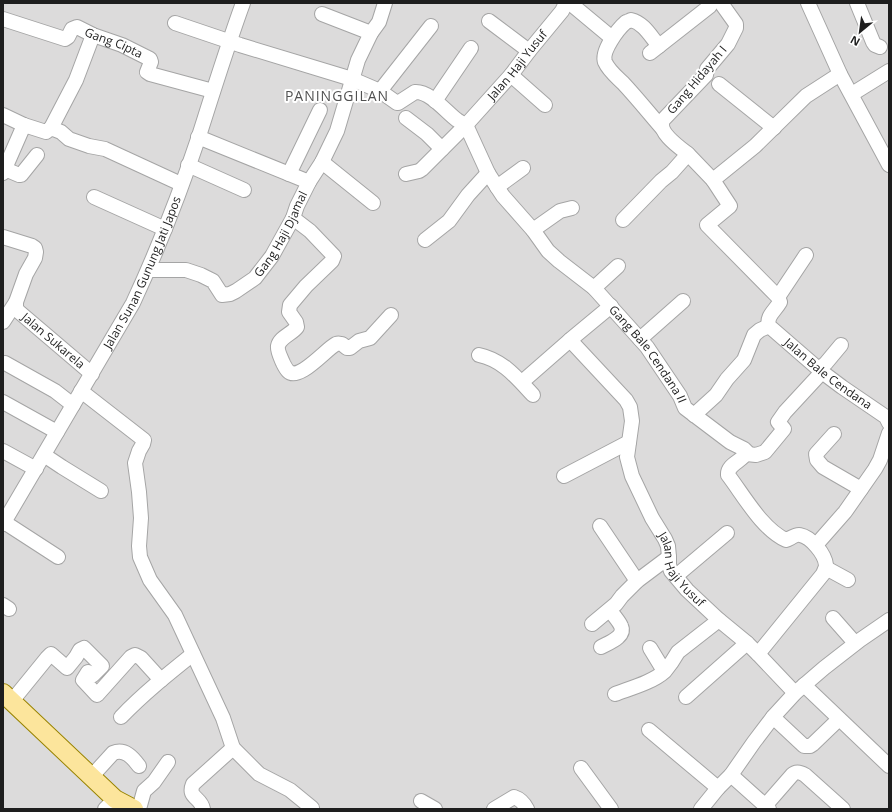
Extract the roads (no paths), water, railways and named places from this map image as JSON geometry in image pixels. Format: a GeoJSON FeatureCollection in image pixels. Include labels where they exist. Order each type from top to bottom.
{"type":"FeatureCollection","features":[{"type":"Feature","properties":{"kind":"main road"},"geometry":{"type":"LineString","coordinates":[[7,697],[92,776],[110,804],[134,809]]}},
{"type":"Feature","properties":{"kind":"street","name":"Jalan Sunan Gunung Jati Japos"},"geometry":{"type":"LineString","coordinates":[[4,523],[133,303],[165,229],[243,3]]}},
{"type":"Feature","properties":{"kind":"street","name":"Jalan Haji Yusuf"},"geometry":{"type":"LineString","coordinates":[[406,174],[419,171],[466,125],[511,75],[562,11],[566,3]]}},
{"type":"Feature","properties":{"kind":"street"},"geometry":{"type":"LineString","coordinates":[[570,3],[612,38]]}},
{"type":"Feature","properties":{"kind":"street"},"geometry":{"type":"LineString","coordinates":[[858,3],[873,42],[877,47],[880,47]]}},
{"type":"Feature","properties":{"kind":"street","name":"Gang Haji Djamal"},"geometry":{"type":"LineString","coordinates":[[148,270],[186,270],[201,275],[213,281],[222,295],[230,294],[236,291],[255,278],[272,256],[293,218],[297,206],[309,182],[322,162],[337,132],[358,60],[370,33],[379,22],[382,4]]}},
{"type":"Feature","properties":{"kind":"street"},"geometry":{"type":"LineString","coordinates":[[662,128],[610,70],[604,57],[606,50],[612,38],[626,22],[631,20],[639,23],[647,32],[655,50],[713,4]]}},
{"type":"Feature","properties":{"kind":"street","name":"Gang Hidayah I"},"geometry":{"type":"LineString","coordinates":[[713,4],[736,24],[736,28],[728,44],[706,69],[706,75],[663,120],[662,128],[677,146],[688,154],[713,180],[730,206],[707,225],[778,297]]}},
{"type":"Feature","properties":{"kind":"street"},"geometry":{"type":"LineString","coordinates":[[810,4],[840,74],[889,165]]}},
{"type":"Feature","properties":{"kind":"street"},"geometry":{"type":"LineString","coordinates":[[322,14],[370,33]]}},
{"type":"Feature","properties":{"kind":"street","name":"Gang Cipta"},"geometry":{"type":"LineString","coordinates":[[4,21],[17,22],[65,39],[68,37],[72,29],[77,27],[93,35],[122,45],[150,59],[151,62],[147,72],[150,74],[213,91]]}},
{"type":"Feature","properties":{"kind":"street"},"geometry":{"type":"LineString","coordinates":[[489,21],[529,51]]}},
{"type":"Feature","properties":{"kind":"street"},"geometry":{"type":"LineString","coordinates":[[174,23],[352,79],[380,91],[397,103],[412,93],[421,93],[435,101],[457,120],[466,125]]}},
{"type":"Feature","properties":{"kind":"street"},"geometry":{"type":"LineString","coordinates":[[380,91],[431,26]]}},
{"type":"Feature","properties":{"kind":"street"},"geometry":{"type":"LineString","coordinates":[[3,115],[24,125],[46,132],[52,128],[76,80],[93,35]]}},
{"type":"Feature","properties":{"kind":"street"},"geometry":{"type":"LineString","coordinates":[[435,101],[471,48]]}},
{"type":"Feature","properties":{"kind":"street"},"geometry":{"type":"LineString","coordinates":[[713,180],[755,146],[806,96],[840,74]]}},
{"type":"Feature","properties":{"kind":"street"},"geometry":{"type":"LineString","coordinates":[[852,94],[888,74]]}},
{"type":"Feature","properties":{"kind":"street"},"geometry":{"type":"LineString","coordinates":[[511,75],[545,105]]}},
{"type":"Feature","properties":{"kind":"street"},"geometry":{"type":"LineString","coordinates":[[719,84],[774,128]]}},
{"type":"Feature","properties":{"kind":"street"},"geometry":{"type":"LineString","coordinates":[[289,174],[320,110]]}},
{"type":"Feature","properties":{"kind":"street"},"geometry":{"type":"LineString","coordinates":[[406,118],[442,149]]}},
{"type":"Feature","properties":{"kind":"street"},"geometry":{"type":"LineString","coordinates":[[24,125],[4,171],[21,175],[37,155]]}},
{"type":"Feature","properties":{"kind":"street","name":"Gang Bale Cendana II"},"geometry":{"type":"LineString","coordinates":[[466,125],[488,173],[497,187],[533,230],[548,251],[594,288],[647,347],[685,408],[730,442],[744,449],[747,454]]}},
{"type":"Feature","properties":{"kind":"street"},"geometry":{"type":"LineString","coordinates":[[52,128],[61,132],[69,139],[88,146],[105,149],[181,184]]}},
{"type":"Feature","properties":{"kind":"street"},"geometry":{"type":"LineString","coordinates":[[198,137],[309,182]]}},
{"type":"Feature","properties":{"kind":"street"},"geometry":{"type":"LineString","coordinates":[[623,220],[661,181],[672,172],[688,154]]}},
{"type":"Feature","properties":{"kind":"street"},"geometry":{"type":"LineString","coordinates":[[322,162],[373,203]]}},
{"type":"Feature","properties":{"kind":"street"},"geometry":{"type":"LineString","coordinates":[[188,165],[244,190]]}},
{"type":"Feature","properties":{"kind":"street"},"geometry":{"type":"LineString","coordinates":[[497,187],[524,168]]}},
{"type":"Feature","properties":{"kind":"street"},"geometry":{"type":"LineString","coordinates":[[425,240],[449,221],[468,195],[488,173]]}},
{"type":"Feature","properties":{"kind":"street"},"geometry":{"type":"LineString","coordinates":[[94,197],[165,229]]}},
{"type":"Feature","properties":{"kind":"street"},"geometry":{"type":"LineString","coordinates":[[533,230],[560,211],[572,208]]}},
{"type":"Feature","properties":{"kind":"street"},"geometry":{"type":"LineString","coordinates":[[293,218],[310,231],[334,256],[332,261],[306,286],[290,305],[289,312],[296,322],[297,327],[294,331],[282,339],[277,348],[288,371],[293,374],[299,372],[336,344],[342,344],[347,348],[350,348],[358,341],[370,338],[391,316]]}},
{"type":"Feature","properties":{"kind":"street","name":"Jalan Sukarela"},"geometry":{"type":"LineString","coordinates":[[3,237],[32,246],[35,248],[36,252],[26,274],[16,302],[16,308],[92,374]]}},
{"type":"Feature","properties":{"kind":"street"},"geometry":{"type":"LineString","coordinates":[[694,415],[716,395],[727,379],[744,360],[754,336],[768,325],[770,315],[780,302],[778,297],[806,255]]}},
{"type":"Feature","properties":{"kind":"street"},"geometry":{"type":"LineString","coordinates":[[594,288],[618,266]]}},
{"type":"Feature","properties":{"kind":"street"},"geometry":{"type":"LineString","coordinates":[[640,339],[683,301]]}},
{"type":"Feature","properties":{"kind":"street"},"geometry":{"type":"LineString","coordinates":[[3,322],[16,302]]}},
{"type":"Feature","properties":{"kind":"street"},"geometry":{"type":"LineString","coordinates":[[522,382],[611,306]]}},
{"type":"Feature","properties":{"kind":"street","name":"Jalan Bale Cendana"},"geometry":{"type":"LineString","coordinates":[[768,325],[821,370],[886,417],[889,423]]}},
{"type":"Feature","properties":{"kind":"street","name":"Jalan Haji Yusuf"},"geometry":{"type":"LineString","coordinates":[[570,340],[626,400],[630,407],[632,421],[628,457],[632,476],[652,518],[668,546],[671,572],[687,590],[719,620],[800,689],[839,719],[889,766]]}},
{"type":"Feature","properties":{"kind":"street"},"geometry":{"type":"LineString","coordinates":[[758,654],[823,574],[826,564],[816,545],[801,535],[797,535],[788,540],[783,539],[771,530],[762,521],[728,475],[728,472],[730,468],[747,454],[756,455],[764,452],[784,429],[778,422],[785,412],[841,344]]}},
{"type":"Feature","properties":{"kind":"street"},"geometry":{"type":"LineString","coordinates":[[479,355],[496,361],[522,382],[533,394]]}},
{"type":"Feature","properties":{"kind":"street"},"geometry":{"type":"LineString","coordinates":[[6,363],[55,391],[73,405]]}},
{"type":"Feature","properties":{"kind":"street"},"geometry":{"type":"LineString","coordinates":[[81,391],[144,440],[135,463],[141,518],[139,546],[140,557],[150,580],[175,615],[223,718],[233,748],[258,774],[290,790],[313,806]]}},
{"type":"Feature","properties":{"kind":"street"},"geometry":{"type":"LineString","coordinates":[[3,402],[58,432]]}},
{"type":"Feature","properties":{"kind":"street"},"geometry":{"type":"LineString","coordinates":[[816,545],[845,512],[875,469],[880,460],[889,433]]}},
{"type":"Feature","properties":{"kind":"street"},"geometry":{"type":"LineString","coordinates":[[834,434],[816,454],[817,460],[823,467],[861,489]]}},
{"type":"Feature","properties":{"kind":"street"},"geometry":{"type":"LineString","coordinates":[[564,476],[629,442]]}},
{"type":"Feature","properties":{"kind":"street"},"geometry":{"type":"LineString","coordinates":[[3,451],[36,469]]}},
{"type":"Feature","properties":{"kind":"street"},"geometry":{"type":"LineString","coordinates":[[44,455],[101,491]]}},
{"type":"Feature","properties":{"kind":"street"},"geometry":{"type":"LineString","coordinates":[[4,523],[58,557]]}},
{"type":"Feature","properties":{"kind":"street"},"geometry":{"type":"LineString","coordinates":[[600,526],[636,581]]}},
{"type":"Feature","properties":{"kind":"street"},"geometry":{"type":"LineString","coordinates":[[676,576],[728,533]]}},
{"type":"Feature","properties":{"kind":"street"},"geometry":{"type":"LineString","coordinates":[[592,624],[610,610],[636,581],[669,557]]}},
{"type":"Feature","properties":{"kind":"street"},"geometry":{"type":"LineString","coordinates":[[826,568],[848,580]]}},
{"type":"Feature","properties":{"kind":"street"},"geometry":{"type":"LineString","coordinates":[[601,647],[620,636],[622,632],[622,627],[610,610]]}},
{"type":"Feature","properties":{"kind":"street"},"geometry":{"type":"LineString","coordinates":[[833,618],[855,643]]}},
{"type":"Feature","properties":{"kind":"street"},"geometry":{"type":"LineString","coordinates":[[615,694],[638,686],[664,671],[678,652],[719,620]]}},
{"type":"Feature","properties":{"kind":"street"},"geometry":{"type":"LineString","coordinates":[[701,809],[716,787],[731,775],[773,717],[800,689],[855,643],[889,620]]}},
{"type":"Feature","properties":{"kind":"street"},"geometry":{"type":"LineString","coordinates":[[686,697],[747,643]]}},
{"type":"Feature","properties":{"kind":"street"},"geometry":{"type":"LineString","coordinates":[[7,697],[51,654],[67,668],[80,650],[84,648],[102,666],[93,675],[88,672],[83,680],[97,695],[131,657],[135,655],[141,658],[161,680]]}},
{"type":"Feature","properties":{"kind":"street"},"geometry":{"type":"LineString","coordinates":[[650,648],[664,671]]}},
{"type":"Feature","properties":{"kind":"street"},"geometry":{"type":"LineString","coordinates":[[121,717],[161,680],[193,654]]}},
{"type":"Feature","properties":{"kind":"street"},"geometry":{"type":"LineString","coordinates":[[773,717],[804,746],[807,747],[813,744],[839,719]]}},
{"type":"Feature","properties":{"kind":"street"},"geometry":{"type":"LineString","coordinates":[[649,730],[716,787]]}},
{"type":"Feature","properties":{"kind":"street"},"geometry":{"type":"LineString","coordinates":[[203,809],[201,803],[190,790],[193,784],[233,748]]}},
{"type":"Feature","properties":{"kind":"street"},"geometry":{"type":"LineString","coordinates":[[92,776],[113,753],[117,751],[125,752],[132,757],[139,766]]}},
{"type":"Feature","properties":{"kind":"street"},"geometry":{"type":"LineString","coordinates":[[139,809],[144,791],[154,782],[168,762]]}},
{"type":"Feature","properties":{"kind":"street"},"geometry":{"type":"LineString","coordinates":[[581,768],[611,809]]}},
{"type":"Feature","properties":{"kind":"street"},"geometry":{"type":"LineString","coordinates":[[731,775],[767,808],[792,775],[797,772],[805,775],[843,809]]}},
{"type":"Feature","properties":{"kind":"street"},"geometry":{"type":"LineString","coordinates":[[494,809],[514,797],[525,804],[527,809]]}},
{"type":"Feature","properties":{"kind":"street"},"geometry":{"type":"LineString","coordinates":[[422,801],[435,809]]}},
{"type":"Feature","properties":{"kind":"district","name":"PANINGGILAN"},"geometry":{"type":"Point","coordinates":[337,96]}}]}
